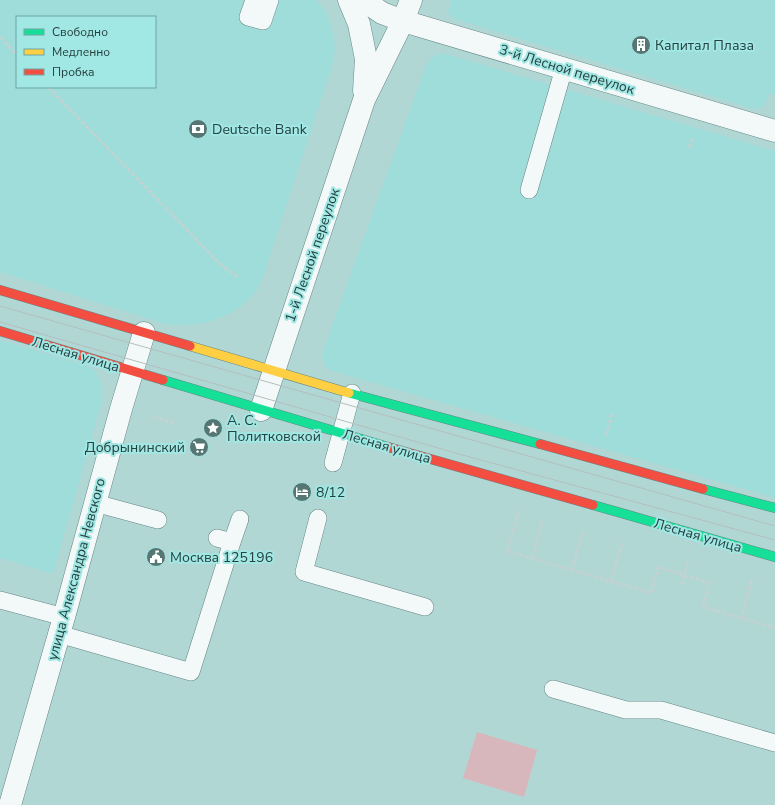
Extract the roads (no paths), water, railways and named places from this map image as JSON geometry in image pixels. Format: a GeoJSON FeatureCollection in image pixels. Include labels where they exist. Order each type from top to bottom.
{"type":"FeatureCollection","features":[{"type":"Feature","properties":{"kind":"street","name":"1-й Лесной переулок"},"geometry":{"type":"LineString","coordinates":[[349,0],[359,24],[366,59],[364,100]]}},
{"type":"Feature","properties":{"kind":"street","name":"3-й Лесной переулок"},"geometry":{"type":"LineString","coordinates":[[363,0],[382,13],[403,21],[775,131]]}},
{"type":"Feature","properties":{"kind":"street","name":"1-й Лесной переулок"},"geometry":{"type":"LineString","coordinates":[[261,410],[364,100],[403,21],[411,0]]}},
{"type":"Feature","properties":{"kind":"street"},"geometry":{"type":"LineString","coordinates":[[0,290],[352,393],[775,508]]}},
{"type":"Feature","properties":{"kind":"street","name":"Лесная улица"},"geometry":{"type":"LineString","coordinates":[[0,332],[93,358],[261,410],[775,557]]}},
{"type":"Feature","properties":{"kind":"street","name":"улица Александра Невского"},"geometry":{"type":"LineString","coordinates":[[7,801],[61,625],[144,333]]}},
{"type":"Feature","properties":{"kind":"lane"},"geometry":{"type":"LineString","coordinates":[[254,0],[248,17],[263,21],[270,0]]}},
{"type":"Feature","properties":{"kind":"lane"},"geometry":{"type":"LineString","coordinates":[[529,190],[564,68]]}},
{"type":"Feature","properties":{"kind":"lane"},"geometry":{"type":"LineString","coordinates":[[333,463],[352,393]]}},
{"type":"Feature","properties":{"kind":"lane"},"geometry":{"type":"LineString","coordinates":[[95,503],[158,520]]}},
{"type":"Feature","properties":{"kind":"lane"},"geometry":{"type":"LineString","coordinates":[[318,518],[304,572],[425,607]]}},
{"type":"Feature","properties":{"kind":"lane"},"geometry":{"type":"LineString","coordinates":[[0,600],[61,625],[191,672],[224,540],[240,519]]}},
{"type":"Feature","properties":{"kind":"lane"},"geometry":{"type":"LineString","coordinates":[[552,689],[626,710],[662,710],[775,743]]}},
{"type":"Feature","properties":{"kind":"tram line"},"geometry":{"type":"LineString","coordinates":[[0,306],[775,526]]}},
{"type":"Feature","properties":{"kind":"tram line"},"geometry":{"type":"LineString","coordinates":[[0,322],[459,454],[775,540]]}},
{"type":"Feature","properties":{"kind":"place","name":"Капитал Плаза"},"geometry":{"type":"Point","coordinates":[641,45]}},
{"type":"Feature","properties":{"kind":"place","name":"Deutsche Bank"},"geometry":{"type":"Point","coordinates":[198,129]}},
{"type":"Feature","properties":{"kind":"place","name":"А. С. Политковской"},"geometry":{"type":"Point","coordinates":[213,428]}},
{"type":"Feature","properties":{"kind":"place","name":"Добрынинский"},"geometry":{"type":"Point","coordinates":[199,447]}},
{"type":"Feature","properties":{"kind":"place","name":"8/12"},"geometry":{"type":"Point","coordinates":[302,492]}},
{"type":"Feature","properties":{"kind":"place","name":"Москва 125196"},"geometry":{"type":"Point","coordinates":[156,557]}}]}
